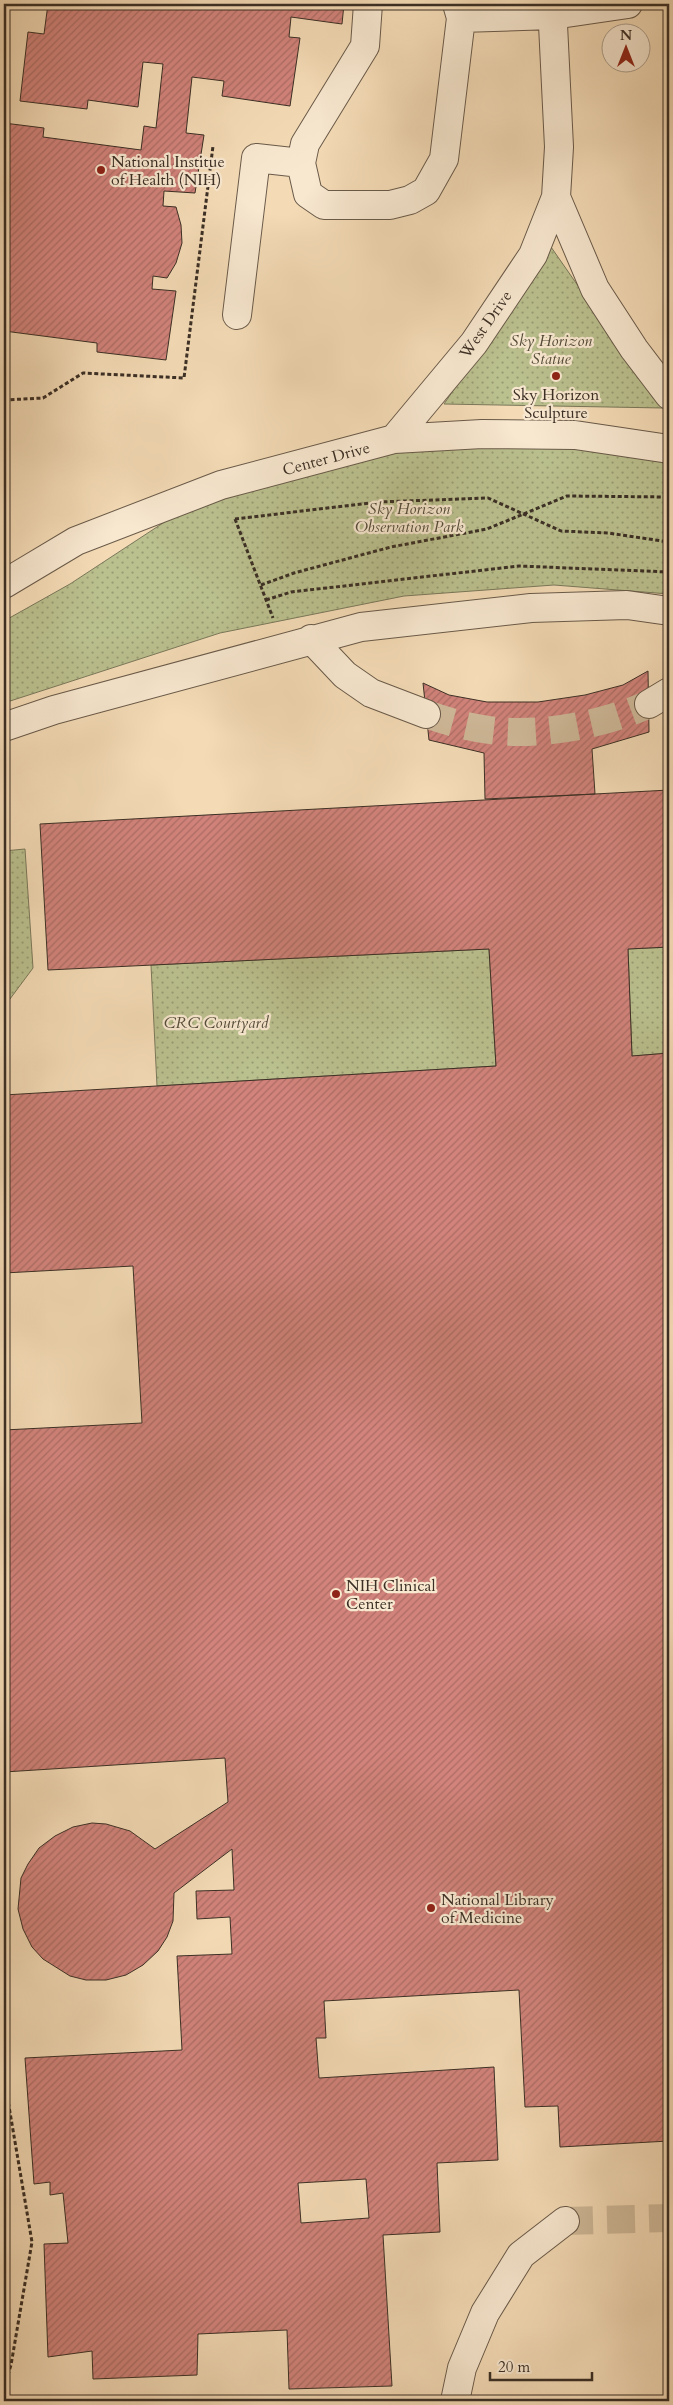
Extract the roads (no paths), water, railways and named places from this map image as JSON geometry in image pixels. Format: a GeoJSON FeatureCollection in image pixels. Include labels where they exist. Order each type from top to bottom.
{"type":"FeatureCollection","features":[{"type":"Feature","properties":{"kind":"street"},"geometry":{"type":"LineString","coordinates":[[368,4],[365,46],[305,144],[301,163],[308,194],[324,205],[390,205],[410,200],[426,191],[444,159],[459,11],[553,9],[628,4]]}},
{"type":"Feature","properties":{"kind":"street","name":"West Drive"},"geometry":{"type":"LineString","coordinates":[[394,440],[479,335],[533,255],[556,197],[559,147],[553,9]]}},
{"type":"Feature","properties":{"kind":"street"},"geometry":{"type":"LineString","coordinates":[[237,315],[256,158],[301,163]]}},
{"type":"Feature","properties":{"kind":"street","name":"West Drive"},"geometry":{"type":"LineString","coordinates":[[556,197],[595,289],[634,349],[669,395]]}},
{"type":"Feature","properties":{"kind":"street","name":"Center Drive"},"geometry":{"type":"LineString","coordinates":[[4,584],[76,541],[222,485],[394,440],[482,434],[575,435],[669,449]]}},
{"type":"Feature","properties":{"kind":"street"},"geometry":{"type":"LineString","coordinates":[[4,727],[54,710],[360,627],[531,608],[627,605],[669,611]]}},
{"type":"Feature","properties":{"kind":"street"},"geometry":{"type":"LineString","coordinates":[[311,639],[345,675],[371,693],[426,714]]}},
{"type":"Feature","properties":{"kind":"street"},"geometry":{"type":"LineString","coordinates":[[455,2401],[462,2368],[486,2313],[521,2255],[565,2221]]}},
{"type":"Feature","properties":{"kind":"tunnel"},"geometry":{"type":"LineString","coordinates":[[426,714],[481,729],[528,732],[570,728],[592,723],[612,718],[649,704]]}},
{"type":"Feature","properties":{"kind":"tunnel"},"geometry":{"type":"LineString","coordinates":[[565,2221],[669,2218]]}},
{"type":"Feature","properties":{"kind":"place","name":"National Institue of Health (NIH)"},"geometry":{"type":"Point","coordinates":[101,170]}},
{"type":"Feature","properties":{"kind":"place","name":"Sky Horizon Sculpture"},"geometry":{"type":"Point","coordinates":[556,376]}},
{"type":"Feature","properties":{"kind":"place","name":"NIH Clinical Center"},"geometry":{"type":"Point","coordinates":[336,1594]}},
{"type":"Feature","properties":{"kind":"place","name":"National Library of Medicine"},"geometry":{"type":"Point","coordinates":[431,1908]}},
{"type":"Feature","properties":{"kind":"park label","name":"Sky Horizon Statue"},"geometry":{"type":"Point","coordinates":[551,349]}},
{"type":"Feature","properties":{"kind":"park label","name":"Sky Horizon Observation Park"},"geometry":{"type":"Point","coordinates":[409,517]}},
{"type":"Feature","properties":{"kind":"park label","name":"CRC Courtyard"},"geometry":{"type":"Point","coordinates":[216,1022]}}]}
